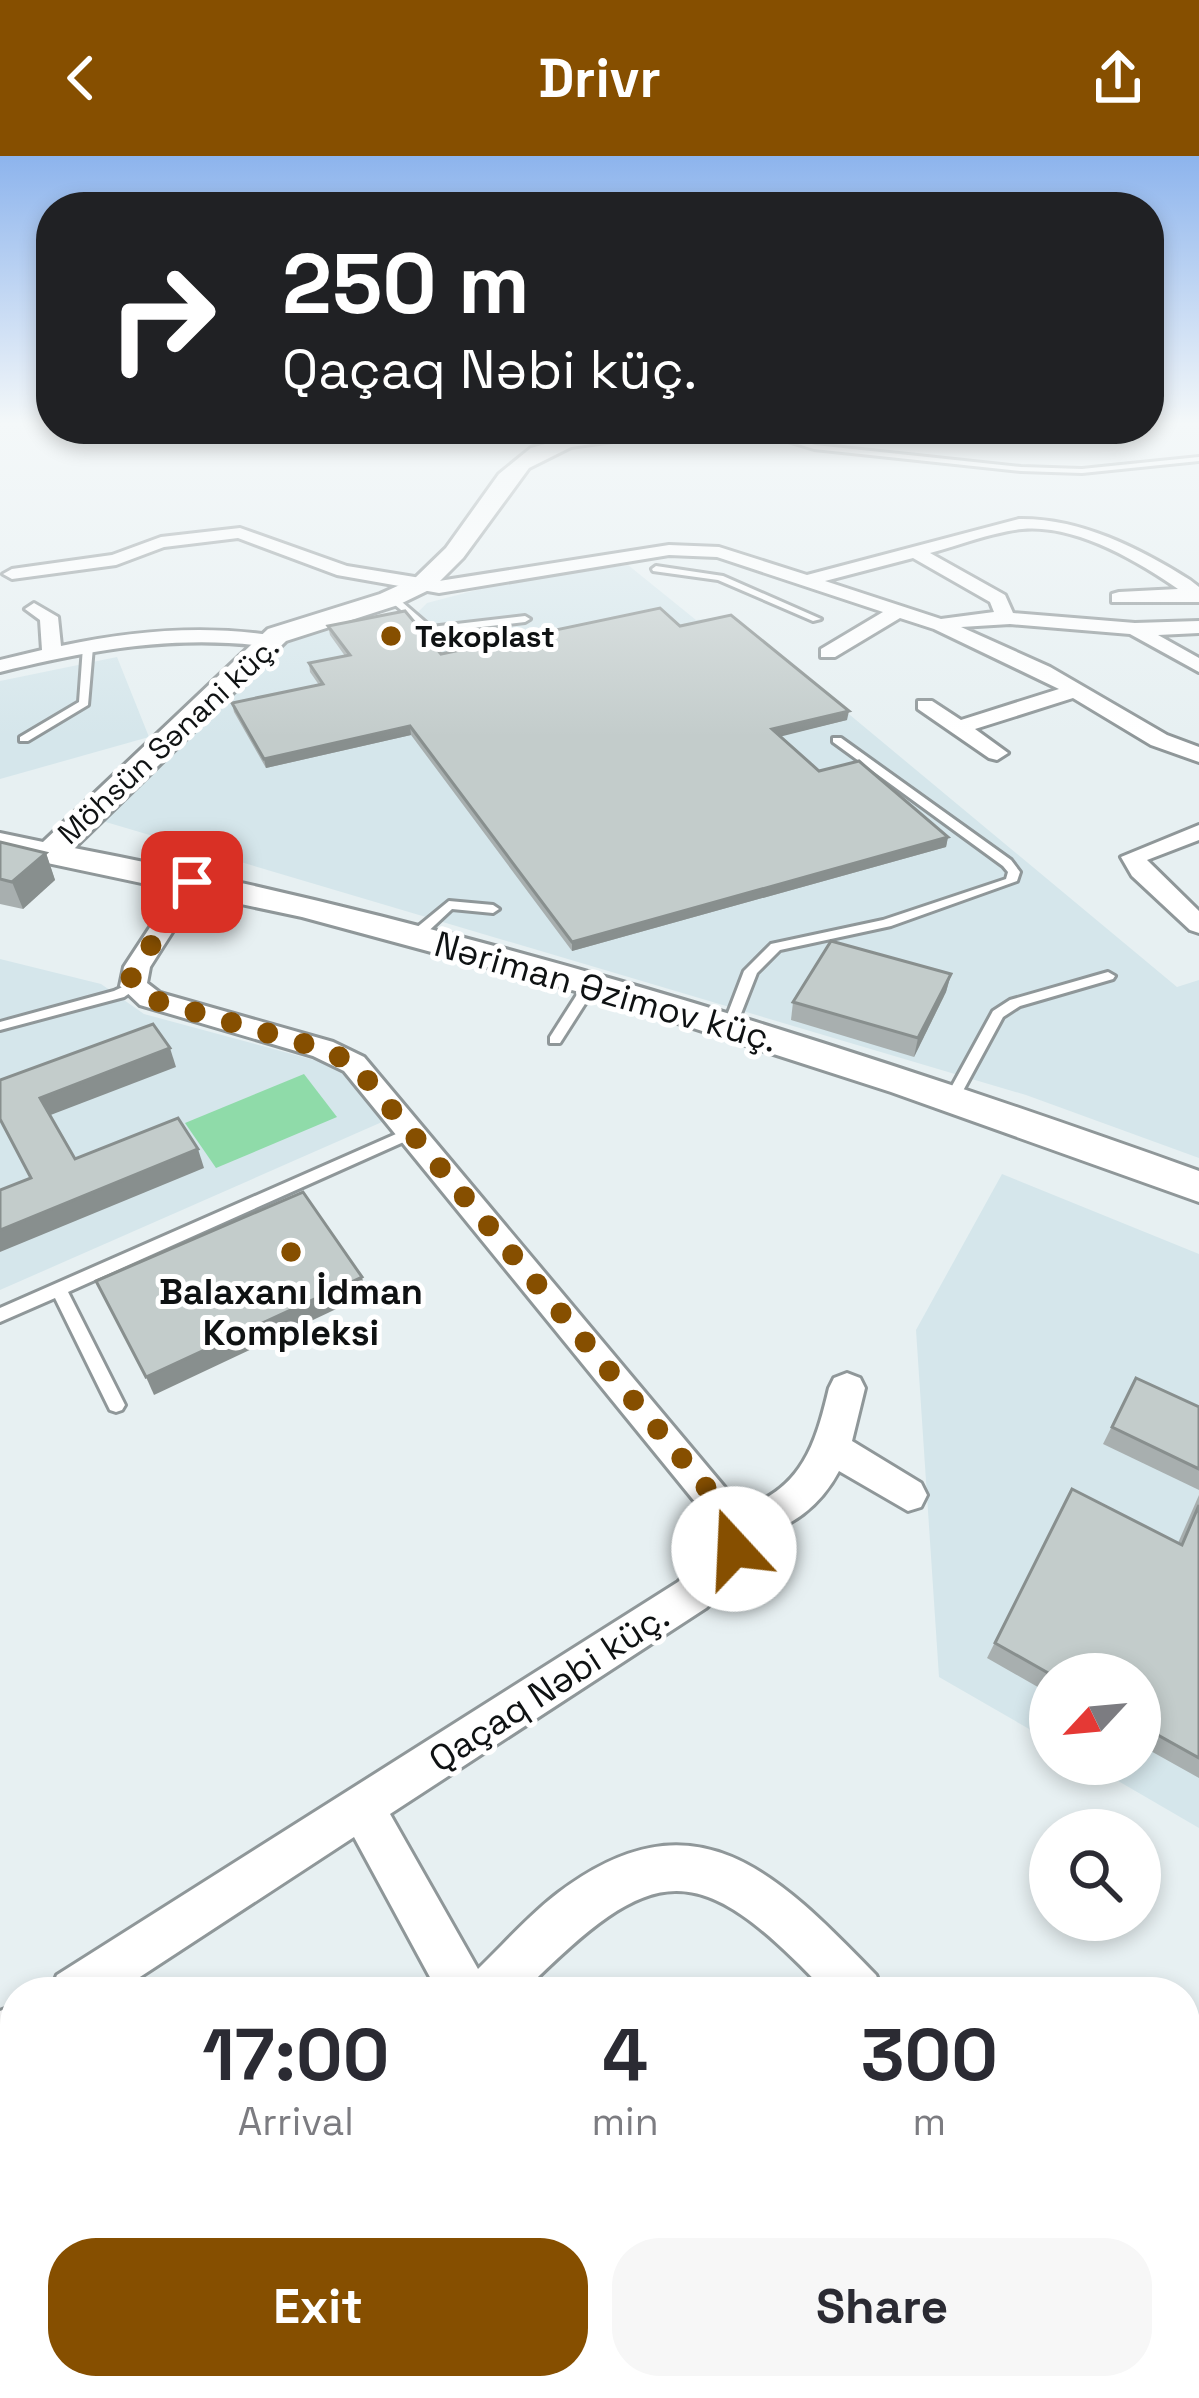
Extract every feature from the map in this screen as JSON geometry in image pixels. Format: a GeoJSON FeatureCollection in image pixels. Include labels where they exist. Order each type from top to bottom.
{"type":"FeatureCollection","features":[{"type":"Feature","properties":{"kind":"street"},"geometry":{"type":"LineString","coordinates":[[423,584],[451,559],[475,528]]}},
{"type":"Feature","properties":{"kind":"street"},"geometry":{"type":"LineString","coordinates":[[806,580],[1006,528]]}},
{"type":"Feature","properties":{"kind":"street"},"geometry":{"type":"LineString","coordinates":[[1063,528],[1198,594]]}},
{"type":"Feature","properties":{"kind":"street"},"geometry":{"type":"LineString","coordinates":[[12,574],[116,560],[161,542],[239,533],[343,571],[451,586],[685,548],[719,552],[940,625],[1076,690],[1159,740],[1199,755]]}},
{"type":"Feature","properties":{"kind":"street"},"geometry":{"type":"LineString","coordinates":[[916,552],[998,599],[1006,619]]}},
{"type":"Feature","properties":{"kind":"street","name":"Möhsün Sənani küç."},"geometry":{"type":"LineString","coordinates":[[51,852],[270,641],[322,616],[392,598],[423,584]]}},
{"type":"Feature","properties":{"kind":"street"},"geometry":{"type":"LineString","coordinates":[[1119,598],[1198,594]]}},
{"type":"Feature","properties":{"kind":"street"},"geometry":{"type":"LineString","coordinates":[[34,609],[49,617],[52,654]]}},
{"type":"Feature","properties":{"kind":"street"},"geometry":{"type":"LineString","coordinates":[[828,653],[899,610]]}},
{"type":"Feature","properties":{"kind":"street"},"geometry":{"type":"LineString","coordinates":[[940,625],[1006,619],[1136,631],[1199,628]]}},
{"type":"Feature","properties":{"kind":"street"},"geometry":{"type":"LineString","coordinates":[[1136,631],[1199,666]]}},
{"type":"Feature","properties":{"kind":"street"},"geometry":{"type":"LineString","coordinates":[[0,666],[88,647],[198,633],[270,641]]}},
{"type":"Feature","properties":{"kind":"street"},"geometry":{"type":"LineString","coordinates":[[960,727],[1076,690]]}},
{"type":"Feature","properties":{"kind":"street"},"geometry":{"type":"LineString","coordinates":[[925,705],[998,753]]}},
{"type":"Feature","properties":{"kind":"street"},"geometry":{"type":"LineString","coordinates":[[1199,832],[1133,857],[1141,871],[1199,925]]}},
{"type":"Feature","properties":{"kind":"street","name":"Nəriman Əzimov küç."},"geometry":{"type":"LineString","coordinates":[[0,843],[192,882],[415,936],[730,1026],[953,1097],[1199,1187]]}},
{"type":"Feature","properties":{"kind":"street"},"geometry":{"type":"LineString","coordinates":[[192,882],[137,967],[131,978],[134,986],[150,999],[338,1055],[354,1064],[707,1486],[734,1528],[765,1520],[796,1502],[823,1474],[847,1388]]}},
{"type":"Feature","properties":{"kind":"street"},"geometry":{"type":"LineString","coordinates":[[833,1448],[908,1495]]}},
{"type":"Feature","properties":{"kind":"street","name":"Qaçaq Nəbi küç."},"geometry":{"type":"LineString","coordinates":[[98,1977],[713,1579],[734,1549],[734,1528]]}},
{"type":"Feature","properties":{"kind":"street"},"geometry":{"type":"LineString","coordinates":[[364,1809],[456,1977]]}},
{"type":"Feature","properties":{"kind":"street"},"geometry":{"type":"LineString","coordinates":[[504,1977],[575,1909],[606,1887],[645,1869],[680,1862],[712,1870],[746,1887],[845,1977]]}},
{"type":"Feature","properties":{"kind":"lane"},"geometry":{"type":"LineString","coordinates":[[656,569],[720,578],[816,619]]}},
{"type":"Feature","properties":{"kind":"lane"},"geometry":{"type":"LineString","coordinates":[[773,598],[806,580]]}},
{"type":"Feature","properties":{"kind":"lane"},"geometry":{"type":"LineString","coordinates":[[392,598],[429,630],[525,619]]}},
{"type":"Feature","properties":{"kind":"lane"},"geometry":{"type":"LineString","coordinates":[[24,739],[84,703],[88,647]]}},
{"type":"Feature","properties":{"kind":"lane"},"geometry":{"type":"LineString","coordinates":[[730,1026],[752,971],[776,947],[886,923],[1011,881],[1014,872],[1007,863],[837,740]]}},
{"type":"Feature","properties":{"kind":"lane"},"geometry":{"type":"LineString","coordinates":[[415,936],[449,905],[493,909]]}},
{"type":"Feature","properties":{"kind":"lane"},"geometry":{"type":"LineString","coordinates":[[953,1097],[998,1014],[1015,1003],[1108,976]]}},
{"type":"Feature","properties":{"kind":"lane"},"geometry":{"type":"LineString","coordinates":[[0,1026],[134,986]]}},
{"type":"Feature","properties":{"kind":"lane"},"geometry":{"type":"LineString","coordinates":[[555,1040],[590,986]]}},
{"type":"Feature","properties":{"kind":"lane"},"geometry":{"type":"LineString","coordinates":[[0,1315],[412,1132]]}},
{"type":"Feature","properties":{"kind":"lane"},"geometry":{"type":"LineString","coordinates":[[59,1290],[116,1405]]}},
{"type":"Feature","properties":{"kind":"shaded area"},"geometry":{"type":"Polygon","coordinates":[[[628,565],[696,620],[731,616],[1177,987],[1199,980],[1199,1158],[1026,1095],[99,820],[291,638],[418,612],[427,603],[503,583],[628,565]]]}},
{"type":"Feature","properties":{"kind":"shaded area"},"geometry":{"type":"Polygon","coordinates":[[[117,657],[149,737],[0,779],[0,681],[117,657]]]}},
{"type":"Feature","properties":{"kind":"shaded area"},"geometry":{"type":"Polygon","coordinates":[[[0,959],[101,984],[144,1014],[336,1066],[382,1122],[0,1290],[0,959]]]}},
{"type":"Feature","properties":{"kind":"shaded area"},"geometry":{"type":"Polygon","coordinates":[[[1002,1174],[1199,1254],[1199,1828],[1125,1785],[1161,1785],[1161,1653],[1029,1653],[1029,1729],[939,1677],[916,1330],[1002,1174]]]}},
{"type":"Feature","properties":{"kind":"green space"},"geometry":{"type":"Polygon","coordinates":[[[304,1074],[337,1117],[216,1168],[185,1123],[304,1074]]]}},
{"type":"Feature","properties":{"kind":"building"},"geometry":{"type":"Polygon","coordinates":[[[660,608],[680,626],[731,615],[849,711],[772,729],[819,771],[859,761],[948,837],[572,942],[410,726],[264,759],[232,703],[323,684],[309,663],[350,655],[328,626],[405,611],[441,654],[660,608]]]}},
{"type":"Feature","properties":{"kind":"building"},"geometry":{"type":"Polygon","coordinates":[[[0,842],[46,853],[12,882],[0,879],[0,842]]]}},
{"type":"Feature","properties":{"kind":"building"},"geometry":{"type":"Polygon","coordinates":[[[831,941],[951,974],[918,1038],[793,1002],[831,941]]]}},
{"type":"Feature","properties":{"kind":"building"},"geometry":{"type":"Polygon","coordinates":[[[153,1024],[170,1048],[40,1098],[75,1159],[178,1118],[198,1149],[0,1230],[0,1190],[31,1178],[0,1119],[0,1080],[153,1024]]]}},
{"type":"Feature","properties":{"kind":"building"},"geometry":{"type":"Polygon","coordinates":[[[303,1192],[362,1277],[146,1377],[96,1281],[303,1192]]]}},
{"type":"Feature","properties":{"kind":"building"},"geometry":{"type":"Polygon","coordinates":[[[1136,1378],[1199,1407],[1199,1469],[1112,1427],[1136,1378]]]}},
{"type":"Feature","properties":{"kind":"building"},"geometry":{"type":"Polygon","coordinates":[[[1072,1489],[1182,1545],[1199,1505],[1199,1758],[1161,1737],[1161,1653],[1029,1653],[1029,1662],[995,1643],[1072,1489]]]}},
{"type":"Feature","properties":{"kind":"place","name":"Tekoplast"},"geometry":{"type":"Point","coordinates":[391,636]}},
{"type":"Feature","properties":{"kind":"place","name":"Balaxanı İdman Kompleksi"},"geometry":{"type":"Point","coordinates":[291,1252]}},
{"type":"Feature","properties":{"kind":"route"},"geometry":{"type":"LineString","coordinates":[[192,882],[137,967],[131,978],[134,986],[150,999],[323,1049],[354,1064],[724,1509],[734,1528],[734,1549]]}}]}
